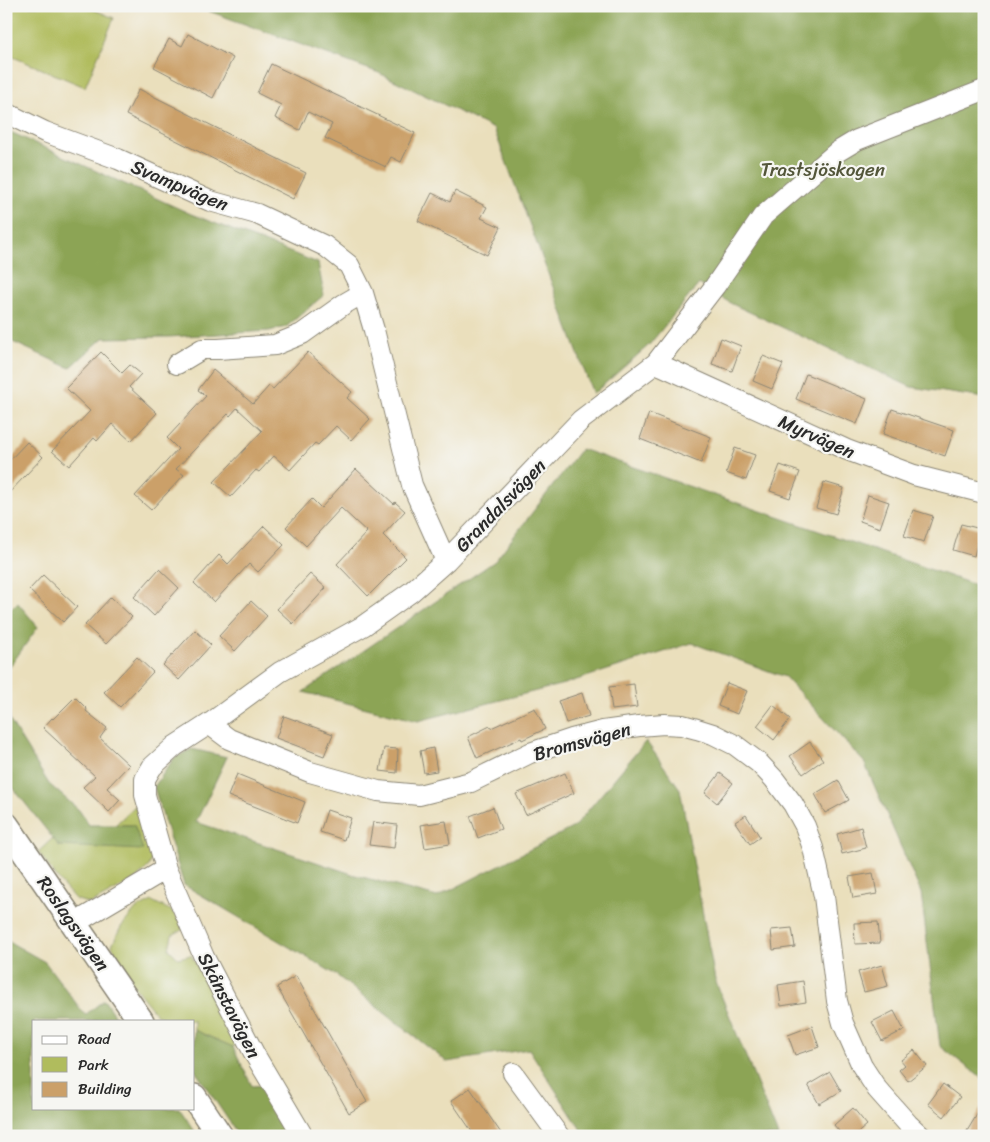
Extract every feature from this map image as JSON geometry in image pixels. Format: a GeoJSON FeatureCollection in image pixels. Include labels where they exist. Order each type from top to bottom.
{"type":"FeatureCollection","features":[{"type":"Feature","properties":{"kind":"main road","name":"Roslagsvägen"},"geometry":{"type":"LineString","coordinates":[[10,831],[140,1020]]}},
{"type":"Feature","properties":{"kind":"main road"},"geometry":{"type":"LineString","coordinates":[[195,1098],[220,1136]]}},
{"type":"Feature","properties":{"kind":"street","name":"Grandalsvägen"},"geometry":{"type":"LineString","coordinates":[[166,869],[145,795],[145,779],[152,766],[175,746],[209,724],[280,672],[363,626],[411,592],[446,561],[581,420],[656,363],[715,286],[763,216],[837,152],[858,140],[984,90]]}},
{"type":"Feature","properties":{"kind":"street","name":"Svampvägen"},"geometry":{"type":"LineString","coordinates":[[6,113],[45,132],[118,159],[210,202],[257,214],[325,246],[348,265],[363,293],[374,330],[412,485],[446,561]]}},
{"type":"Feature","properties":{"kind":"street"},"geometry":{"type":"LineString","coordinates":[[177,364],[202,349],[275,345],[302,334],[363,293]]}},
{"type":"Feature","properties":{"kind":"street","name":"Myrvägen"},"geometry":{"type":"LineString","coordinates":[[656,363],[847,450],[914,475],[984,493]]}},
{"type":"Feature","properties":{"kind":"street","name":"Bromsvägen"},"geometry":{"type":"LineString","coordinates":[[209,724],[229,739],[310,772],[378,791],[419,795],[471,782],[530,753],[603,731],[664,724],[682,725],[705,732],[735,745],[759,763],[774,779],[794,804],[805,826],[813,848],[824,896],[832,969],[843,1023],[862,1066],[877,1089],[921,1136]]}},
{"type":"Feature","properties":{"kind":"street"},"geometry":{"type":"LineString","coordinates":[[74,923],[166,869]]}},
{"type":"Feature","properties":{"kind":"street","name":"Skånstavägen"},"geometry":{"type":"LineString","coordinates":[[166,869],[204,957],[255,1055],[303,1136]]}},
{"type":"Feature","properties":{"kind":"street"},"geometry":{"type":"LineString","coordinates":[[513,1074],[559,1136]]}},
{"type":"Feature","properties":{"kind":"green space"},"geometry":{"type":"Polygon","coordinates":[[[6,6],[85,6],[114,18],[85,87],[6,54],[6,6]]]}},
{"type":"Feature","properties":{"kind":"green space","name":"Trastsjöskogen"},"geometry":{"type":"Polygon","coordinates":[[[195,6],[841,6],[843,8],[845,6],[984,6],[984,398],[911,387],[732,304],[699,284],[649,345],[593,394],[494,129],[379,73],[195,6]]]}},
{"type":"Feature","properties":{"kind":"green space"},"geometry":{"type":"Polygon","coordinates":[[[6,130],[191,214],[318,263],[324,295],[286,327],[269,331],[168,337],[103,338],[70,368],[6,339],[6,130]]]}},
{"type":"Feature","properties":{"kind":"green space"},"geometry":{"type":"Polygon","coordinates":[[[581,449],[984,588],[984,1080],[940,1046],[921,893],[864,762],[785,677],[692,643],[564,684],[418,721],[303,692],[495,561],[581,449]]]}},
{"type":"Feature","properties":{"kind":"green space"},"geometry":{"type":"Polygon","coordinates":[[[18,603],[38,627],[6,672],[6,611],[18,603]]]}},
{"type":"Feature","properties":{"kind":"green space"},"geometry":{"type":"Polygon","coordinates":[[[6,697],[10,721],[49,784],[79,810],[89,825],[134,825],[143,850],[59,846],[6,779],[6,697]]]}},
{"type":"Feature","properties":{"kind":"green space"},"geometry":{"type":"Polygon","coordinates":[[[646,741],[680,789],[715,980],[778,1136],[648,1136],[644,1131],[636,1136],[585,1136],[529,1049],[447,1062],[335,974],[184,885],[154,787],[174,758],[192,749],[227,757],[196,822],[355,875],[437,897],[574,827],[646,741]]]}},
{"type":"Feature","properties":{"kind":"green space"},"geometry":{"type":"Polygon","coordinates":[[[135,806],[153,855],[149,866],[136,879],[90,904],[75,899],[38,852],[53,838],[59,846],[134,825],[115,825],[135,806]]]}},
{"type":"Feature","properties":{"kind":"green space"},"geometry":{"type":"Polygon","coordinates":[[[152,901],[172,911],[186,928],[172,935],[169,949],[178,958],[191,955],[234,1029],[242,1039],[233,1047],[195,1030],[195,1020],[169,1020],[157,1015],[123,973],[112,945],[121,927],[136,909],[152,901]]]}},
{"type":"Feature","properties":{"kind":"green space"},"geometry":{"type":"Polygon","coordinates":[[[6,940],[45,962],[85,1015],[104,1000],[117,1020],[32,1020],[32,1110],[180,1110],[198,1136],[6,1136],[6,940]]]}},
{"type":"Feature","properties":{"kind":"green space"},"geometry":{"type":"Polygon","coordinates":[[[195,1030],[233,1047],[252,1086],[265,1085],[292,1136],[239,1136],[195,1070],[195,1030]]]}},
{"type":"Feature","properties":{"kind":"building"},"geometry":{"type":"Polygon","coordinates":[[[188,34],[233,58],[213,98],[154,67],[169,39],[182,46],[188,34]]]}},
{"type":"Feature","properties":{"kind":"building"},"geometry":{"type":"Polygon","coordinates":[[[271,64],[415,133],[401,162],[391,157],[386,167],[325,138],[332,124],[308,112],[300,130],[275,118],[281,105],[257,93],[271,64]]]}},
{"type":"Feature","properties":{"kind":"building"},"geometry":{"type":"Polygon","coordinates":[[[139,89],[306,173],[293,199],[126,115],[139,89]]]}},
{"type":"Feature","properties":{"kind":"building"},"geometry":{"type":"Polygon","coordinates":[[[455,191],[487,207],[481,218],[501,227],[487,255],[418,221],[432,193],[450,202],[455,191]]]}},
{"type":"Feature","properties":{"kind":"building"},"geometry":{"type":"Polygon","coordinates":[[[721,338],[741,346],[732,371],[712,364],[721,338]]]}},
{"type":"Feature","properties":{"kind":"building"},"geometry":{"type":"Polygon","coordinates":[[[101,352],[122,373],[130,365],[141,374],[129,387],[157,413],[131,441],[112,424],[97,441],[94,438],[69,466],[52,451],[90,411],[66,388],[101,352]]]}},
{"type":"Feature","properties":{"kind":"building"},"geometry":{"type":"Polygon","coordinates":[[[308,352],[352,392],[347,398],[370,419],[351,440],[336,426],[318,445],[315,443],[290,470],[274,456],[259,472],[256,470],[231,497],[214,482],[262,431],[237,408],[230,416],[228,414],[176,469],[184,475],[151,510],[135,496],[178,449],[167,438],[206,396],[198,390],[213,370],[253,404],[269,386],[273,389],[308,352]]]}},
{"type":"Feature","properties":{"kind":"building"},"geometry":{"type":"Polygon","coordinates":[[[763,356],[783,364],[772,389],[753,381],[763,356]]]}},
{"type":"Feature","properties":{"kind":"building"},"geometry":{"type":"Polygon","coordinates":[[[806,374],[867,399],[857,424],[796,399],[806,374]]]}},
{"type":"Feature","properties":{"kind":"building"},"geometry":{"type":"Polygon","coordinates":[[[892,409],[954,430],[945,456],[883,434],[892,409]]]}},
{"type":"Feature","properties":{"kind":"building"},"geometry":{"type":"Polygon","coordinates":[[[649,413],[711,437],[701,463],[640,439],[649,413]]]}},
{"type":"Feature","properties":{"kind":"building"},"geometry":{"type":"Polygon","coordinates":[[[27,442],[43,457],[6,496],[6,464],[27,442]]]}},
{"type":"Feature","properties":{"kind":"building"},"geometry":{"type":"Polygon","coordinates":[[[735,448],[755,455],[746,480],[726,473],[735,448]]]}},
{"type":"Feature","properties":{"kind":"building"},"geometry":{"type":"Polygon","coordinates":[[[780,465],[800,472],[790,498],[770,491],[780,465]]]}},
{"type":"Feature","properties":{"kind":"building"},"geometry":{"type":"Polygon","coordinates":[[[356,469],[394,504],[395,502],[405,511],[383,535],[406,558],[368,596],[337,564],[367,532],[341,508],[306,546],[286,527],[312,499],[321,508],[356,469]]]}},
{"type":"Feature","properties":{"kind":"building"},"geometry":{"type":"Polygon","coordinates":[[[824,482],[844,488],[836,514],[816,508],[824,482]]]}},
{"type":"Feature","properties":{"kind":"building"},"geometry":{"type":"Polygon","coordinates":[[[868,495],[889,502],[880,528],[860,521],[868,495]]]}},
{"type":"Feature","properties":{"kind":"building"},"geometry":{"type":"Polygon","coordinates":[[[913,510],[933,516],[924,542],[904,536],[913,510]]]}},
{"type":"Feature","properties":{"kind":"building"},"geometry":{"type":"Polygon","coordinates":[[[961,524],[981,529],[974,556],[953,550],[961,524]]]}},
{"type":"Feature","properties":{"kind":"building"},"geometry":{"type":"Polygon","coordinates":[[[264,526],[284,545],[258,572],[249,564],[214,602],[194,583],[219,555],[228,564],[264,526]]]}},
{"type":"Feature","properties":{"kind":"building"},"geometry":{"type":"Polygon","coordinates":[[[159,569],[179,588],[154,616],[134,597],[159,569]]]}},
{"type":"Feature","properties":{"kind":"building"},"geometry":{"type":"Polygon","coordinates":[[[310,574],[326,588],[293,624],[277,609],[310,574]]]}},
{"type":"Feature","properties":{"kind":"building"},"geometry":{"type":"Polygon","coordinates":[[[43,575],[77,607],[63,622],[29,590],[43,575]]]}},
{"type":"Feature","properties":{"kind":"building"},"geometry":{"type":"Polygon","coordinates":[[[111,597],[132,617],[106,644],[85,625],[111,597]]]}},
{"type":"Feature","properties":{"kind":"building"},"geometry":{"type":"Polygon","coordinates":[[[251,601],[267,616],[235,651],[219,636],[251,601]]]}},
{"type":"Feature","properties":{"kind":"building"},"geometry":{"type":"Polygon","coordinates":[[[195,630],[211,645],[179,680],[163,665],[195,630]]]}},
{"type":"Feature","properties":{"kind":"building"},"geometry":{"type":"Polygon","coordinates":[[[137,657],[153,672],[120,707],[104,692],[137,657]]]}},
{"type":"Feature","properties":{"kind":"building"},"geometry":{"type":"Polygon","coordinates":[[[727,683],[747,691],[737,714],[718,706],[727,683]]]}},
{"type":"Feature","properties":{"kind":"building"},"geometry":{"type":"Polygon","coordinates":[[[634,684],[637,707],[612,710],[609,687],[634,684]]]}},
{"type":"Feature","properties":{"kind":"building"},"geometry":{"type":"Polygon","coordinates":[[[582,693],[589,716],[566,723],[558,701],[582,693]]]}},
{"type":"Feature","properties":{"kind":"building"},"geometry":{"type":"Polygon","coordinates":[[[75,697],[87,709],[86,711],[107,728],[100,738],[129,765],[107,788],[120,800],[109,812],[83,787],[95,776],[43,728],[75,697]]]}},
{"type":"Feature","properties":{"kind":"building"},"geometry":{"type":"Polygon","coordinates":[[[773,705],[790,719],[774,740],[757,726],[773,705]]]}},
{"type":"Feature","properties":{"kind":"building"},"geometry":{"type":"Polygon","coordinates":[[[535,708],[545,729],[477,758],[468,737],[535,708]]]}},
{"type":"Feature","properties":{"kind":"building"},"geometry":{"type":"Polygon","coordinates":[[[284,716],[333,734],[324,756],[276,738],[284,716]]]}},
{"type":"Feature","properties":{"kind":"building"},"geometry":{"type":"Polygon","coordinates":[[[810,742],[823,760],[803,774],[790,756],[810,742]]]}},
{"type":"Feature","properties":{"kind":"building"},"geometry":{"type":"Polygon","coordinates":[[[384,748],[398,749],[397,773],[380,771],[384,748]]]}},
{"type":"Feature","properties":{"kind":"building"},"geometry":{"type":"Polygon","coordinates":[[[433,748],[437,771],[424,773],[420,751],[433,748]]]}},
{"type":"Feature","properties":{"kind":"building"},"geometry":{"type":"Polygon","coordinates":[[[565,773],[574,793],[526,815],[516,794],[565,773]]]}},
{"type":"Feature","properties":{"kind":"building"},"geometry":{"type":"Polygon","coordinates":[[[720,773],[733,783],[717,803],[705,793],[720,773]]]}},
{"type":"Feature","properties":{"kind":"building"},"geometry":{"type":"Polygon","coordinates":[[[237,774],[305,802],[297,823],[228,796],[237,774]]]}},
{"type":"Feature","properties":{"kind":"building"},"geometry":{"type":"Polygon","coordinates":[[[838,780],[849,800],[825,813],[815,794],[838,780]]]}},
{"type":"Feature","properties":{"kind":"building"},"geometry":{"type":"Polygon","coordinates":[[[493,807],[501,829],[478,838],[470,816],[493,807]]]}},
{"type":"Feature","properties":{"kind":"building"},"geometry":{"type":"Polygon","coordinates":[[[327,810],[351,818],[344,840],[320,832],[327,810]]]}},
{"type":"Feature","properties":{"kind":"building"},"geometry":{"type":"Polygon","coordinates":[[[746,815],[760,837],[750,844],[735,822],[746,815]]]}},
{"type":"Feature","properties":{"kind":"building"},"geometry":{"type":"Polygon","coordinates":[[[446,821],[450,844],[425,848],[421,825],[446,821]]]}},
{"type":"Feature","properties":{"kind":"building"},"geometry":{"type":"Polygon","coordinates":[[[373,822],[397,825],[394,848],[369,845],[373,822]]]}},
{"type":"Feature","properties":{"kind":"building"},"geometry":{"type":"Polygon","coordinates":[[[861,827],[866,848],[842,854],[837,834],[861,827]]]}},
{"type":"Feature","properties":{"kind":"building"},"geometry":{"type":"Polygon","coordinates":[[[873,873],[877,894],[853,898],[849,877],[873,873]]]}},
{"type":"Feature","properties":{"kind":"building"},"geometry":{"type":"Polygon","coordinates":[[[878,922],[880,943],[855,944],[854,923],[878,922]]]}},
{"type":"Feature","properties":{"kind":"building"},"geometry":{"type":"Polygon","coordinates":[[[792,928],[795,947],[773,950],[771,930],[792,928]]]}},
{"type":"Feature","properties":{"kind":"building"},"geometry":{"type":"Polygon","coordinates":[[[882,965],[888,986],[864,992],[858,972],[882,965]]]}},
{"type":"Feature","properties":{"kind":"building"},"geometry":{"type":"Polygon","coordinates":[[[296,976],[367,1102],[349,1113],[277,987],[296,976]]]}},
{"type":"Feature","properties":{"kind":"building"},"geometry":{"type":"Polygon","coordinates":[[[803,981],[806,1002],[781,1006],[778,985],[803,981]]]}},
{"type":"Feature","properties":{"kind":"building"},"geometry":{"type":"Polygon","coordinates":[[[894,1011],[904,1030],[882,1041],[872,1022],[894,1011]]]}},
{"type":"Feature","properties":{"kind":"building"},"geometry":{"type":"Polygon","coordinates":[[[812,1026],[819,1047],[795,1055],[788,1035],[812,1026]]]}},
{"type":"Feature","properties":{"kind":"building"},"geometry":{"type":"Polygon","coordinates":[[[914,1050],[927,1066],[908,1081],[899,1070],[905,1065],[901,1060],[914,1050]]]}},
{"type":"Feature","properties":{"kind":"building"},"geometry":{"type":"Polygon","coordinates":[[[830,1072],[841,1091],[819,1104],[808,1085],[830,1072]]]}},
{"type":"Feature","properties":{"kind":"building"},"geometry":{"type":"Polygon","coordinates":[[[943,1084],[960,1097],[944,1117],[928,1104],[943,1084]]]}},
{"type":"Feature","properties":{"kind":"building"},"geometry":{"type":"Polygon","coordinates":[[[470,1088],[503,1136],[475,1136],[451,1101],[470,1088]]]}},
{"type":"Feature","properties":{"kind":"building"},"geometry":{"type":"Polygon","coordinates":[[[984,1103],[984,1136],[964,1136],[984,1103]]]}},
{"type":"Feature","properties":{"kind":"building"},"geometry":{"type":"Polygon","coordinates":[[[853,1108],[867,1125],[854,1136],[843,1136],[834,1125],[853,1108]]]}}]}
